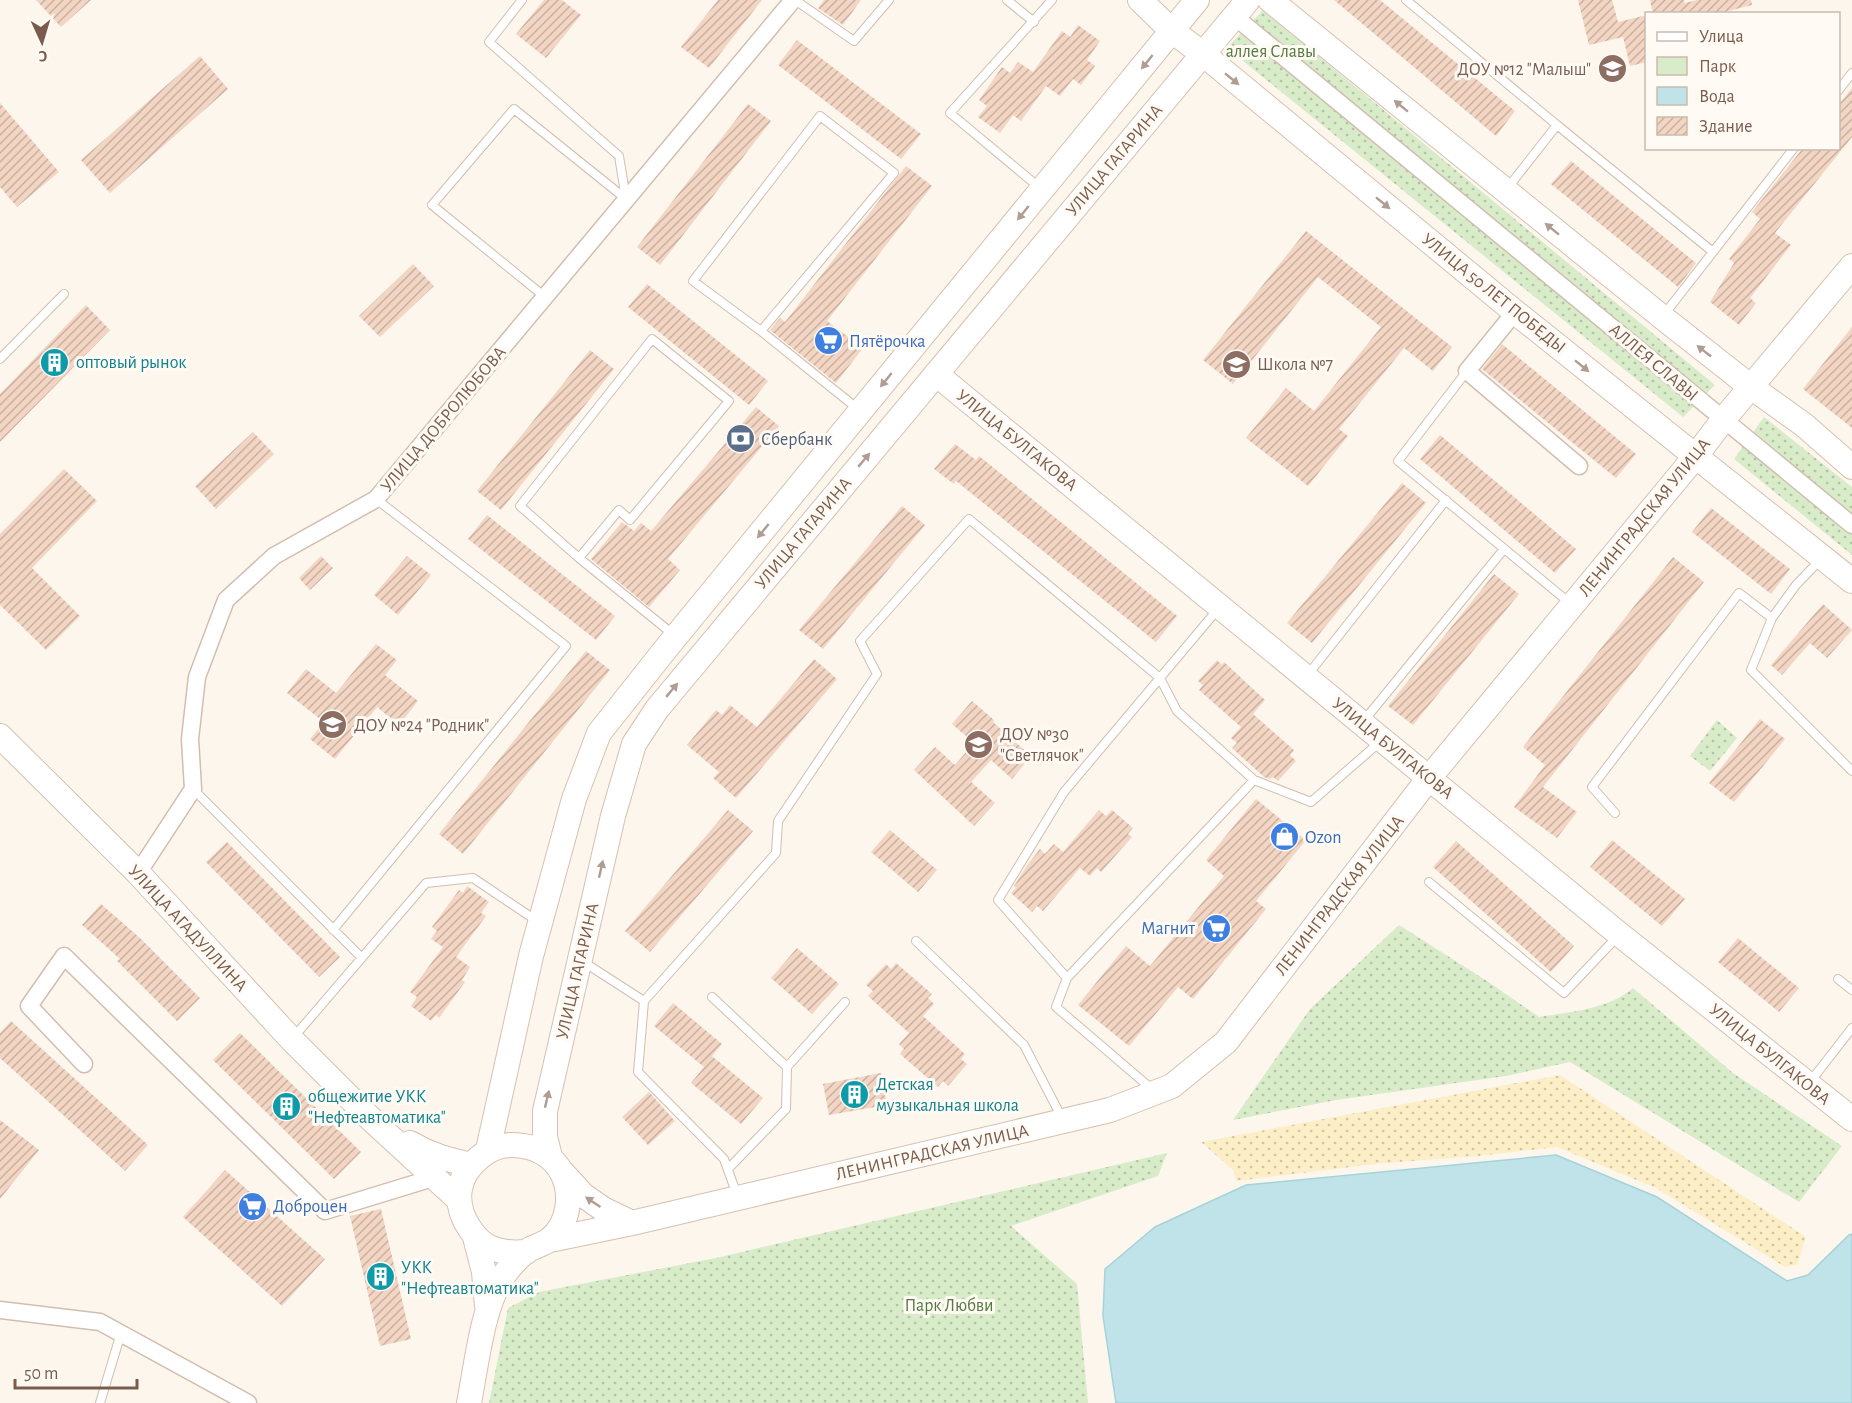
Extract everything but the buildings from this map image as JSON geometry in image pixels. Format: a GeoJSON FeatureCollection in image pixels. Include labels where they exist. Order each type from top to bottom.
{"type":"FeatureCollection","features":[{"type":"Feature","properties":{"kind":"street","name":"УЛИЦА ДОБРОЛЮБОВА"},"geometry":{"type":"LineString","coordinates":[[193,789],[190,739],[197,677],[226,600],[274,556],[376,499],[794,0]]}},
{"type":"Feature","properties":{"kind":"street","name":"УЛИЦА 50 ЛЕТ ПОБЕДЫ"},"geometry":{"type":"LineString","coordinates":[[1140,0],[1172,31],[1203,54],[1515,312],[1852,582]]}},
{"type":"Feature","properties":{"kind":"street","name":"УЛИЦА ГАГАРИНА"},"geometry":{"type":"LineString","coordinates":[[479,1157],[574,799],[599,733],[1197,0]]}},
{"type":"Feature","properties":{"kind":"street"},"geometry":{"type":"LineString","coordinates":[[1270,0],[1750,387],[1804,424],[1852,467]]}},
{"type":"Feature","properties":{"kind":"street","name":"УЛИЦА ГАГАРИНА"},"geometry":{"type":"LineString","coordinates":[[556,1164],[545,1137],[545,1111],[613,816],[634,744],[657,709],[1241,8]]}},
{"type":"Feature","properties":{"kind":"street","name":"АЛЛЕЯ СЛАВЫ"},"geometry":{"type":"LineString","coordinates":[[1241,8],[1723,420],[1852,525]]}},
{"type":"Feature","properties":{"kind":"street","name":"ЛЕНИНГРАДСКАЯ УЛИЦА"},"geometry":{"type":"LineString","coordinates":[[550,1240],[632,1223],[1110,1110],[1172,1086],[1226,1042],[1429,778],[1852,266]]}},
{"type":"Feature","properties":{"kind":"street"},"geometry":{"type":"LineString","coordinates":[[1515,312],[1467,371],[1579,466]]}},
{"type":"Feature","properties":{"kind":"street","name":"УЛИЦА БУЛГАКОВА"},"geometry":{"type":"LineString","coordinates":[[936,374],[1619,934],[1852,1119]]}},
{"type":"Feature","properties":{"kind":"street","name":"УЛИЦА АГАДУЛЛИНА"},"geometry":{"type":"LineString","coordinates":[[0,736],[138,873],[292,1040],[374,1122]]}},
{"type":"Feature","properties":{"kind":"street"},"geometry":{"type":"LineString","coordinates":[[138,873],[193,789]]}},
{"type":"Feature","properties":{"kind":"street"},"geometry":{"type":"LineString","coordinates":[[84,1064],[29,1006],[64,956],[325,1212],[436,1177]]}},
{"type":"Feature","properties":{"kind":"street"},"geometry":{"type":"LineString","coordinates":[[374,1122],[426,1153],[450,1160],[479,1157],[509,1144],[533,1147],[556,1164],[583,1195],[603,1209],[632,1223]]}},
{"type":"Feature","properties":{"kind":"street"},"geometry":{"type":"LineString","coordinates":[[374,1122],[459,1200]]}},
{"type":"Feature","properties":{"kind":"street"},"geometry":{"type":"LineString","coordinates":[[469,1403],[487,1308],[484,1272],[475,1237],[462,1217],[459,1200],[462,1180],[479,1157]]}},
{"type":"Feature","properties":{"kind":"street"},"geometry":{"type":"LineString","coordinates":[[487,1308],[501,1280],[526,1252],[550,1240],[563,1223],[568,1205],[567,1186],[556,1164]]}},
{"type":"Feature","properties":{"kind":"street"},"geometry":{"type":"LineString","coordinates":[[475,1237],[492,1249],[509,1253],[526,1252]]}},
{"type":"Feature","properties":{"kind":"street"},"geometry":{"type":"LineString","coordinates":[[0,1310],[100,1322],[248,1403]]}},
{"type":"Feature","properties":{"kind":"lane"},"geometry":{"type":"LineString","coordinates":[[522,0],[489,42],[619,156],[626,200]]}},
{"type":"Feature","properties":{"kind":"lane"},"geometry":{"type":"LineString","coordinates":[[794,0],[854,41],[889,0]]}},
{"type":"Feature","properties":{"kind":"lane"},"geometry":{"type":"LineString","coordinates":[[1007,0],[1034,21]]}},
{"type":"Feature","properties":{"kind":"lane"},"geometry":{"type":"LineString","coordinates":[[1042,190],[950,113],[1052,0]]}},
{"type":"Feature","properties":{"kind":"lane"},"geometry":{"type":"LineString","coordinates":[[1406,0],[1713,252]]}},
{"type":"Feature","properties":{"kind":"lane"},"geometry":{"type":"LineString","coordinates":[[1840,90],[1852,73]]}},
{"type":"Feature","properties":{"kind":"lane"},"geometry":{"type":"LineString","coordinates":[[545,297],[432,205],[514,109],[626,200]]}},
{"type":"Feature","properties":{"kind":"lane"},"geometry":{"type":"LineString","coordinates":[[761,331],[894,173],[820,116],[693,281],[761,331],[860,411]]}},
{"type":"Feature","properties":{"kind":"lane"},"geometry":{"type":"LineString","coordinates":[[1505,191],[1557,125]]}},
{"type":"Feature","properties":{"kind":"lane"},"geometry":{"type":"LineString","coordinates":[[1662,317],[1792,150]]}},
{"type":"Feature","properties":{"kind":"lane"},"geometry":{"type":"LineString","coordinates":[[0,359],[64,294]]}},
{"type":"Feature","properties":{"kind":"lane"},"geometry":{"type":"LineString","coordinates":[[579,558],[619,510],[630,520],[729,401],[652,339],[520,506],[579,558],[676,637]]}},
{"type":"Feature","properties":{"kind":"lane"},"geometry":{"type":"LineString","coordinates":[[1467,371],[1398,461],[1572,605]]}},
{"type":"Feature","properties":{"kind":"lane"},"geometry":{"type":"LineString","coordinates":[[333,930],[566,646],[376,499]]}},
{"type":"Feature","properties":{"kind":"lane"},"geometry":{"type":"LineString","coordinates":[[1306,677],[1446,500]]}},
{"type":"Feature","properties":{"kind":"lane"},"geometry":{"type":"LineString","coordinates":[[738,1198],[724,1159],[638,1072],[644,1001],[776,853],[778,821],[877,674],[860,641],[969,519],[1160,678],[1177,711],[1254,780],[1311,802],[1382,740]]}},
{"type":"Feature","properties":{"kind":"lane"},"geometry":{"type":"LineString","coordinates":[[1362,723],[1504,549]]}},
{"type":"Feature","properties":{"kind":"lane"},"geometry":{"type":"LineString","coordinates":[[1822,557],[1796,585],[1772,618],[1751,670],[1852,771]]}},
{"type":"Feature","properties":{"kind":"lane"},"geometry":{"type":"LineString","coordinates":[[1615,813],[1592,787],[1739,593],[1772,618]]}},
{"type":"Feature","properties":{"kind":"lane"},"geometry":{"type":"LineString","coordinates":[[1067,978],[998,900],[1064,792],[1220,607]]}},
{"type":"Feature","properties":{"kind":"lane"},"geometry":{"type":"LineString","coordinates":[[1156,1092],[1056,1006],[1067,978],[1254,780]]}},
{"type":"Feature","properties":{"kind":"lane"},"geometry":{"type":"LineString","coordinates":[[193,789],[362,958]]}},
{"type":"Feature","properties":{"kind":"lane"},"geometry":{"type":"LineString","coordinates":[[292,1040],[426,883],[473,878],[540,923]]}},
{"type":"Feature","properties":{"kind":"lane"},"geometry":{"type":"LineString","coordinates":[[1429,882],[1564,993],[1619,934]]}},
{"type":"Feature","properties":{"kind":"lane"},"geometry":{"type":"LineString","coordinates":[[916,941],[1024,1045],[1063,1121]]}},
{"type":"Feature","properties":{"kind":"lane"},"geometry":{"type":"LineString","coordinates":[[580,960],[644,1001]]}},
{"type":"Feature","properties":{"kind":"lane"},"geometry":{"type":"LineString","coordinates":[[1838,979],[1852,990]]}},
{"type":"Feature","properties":{"kind":"lane"},"geometry":{"type":"LineString","coordinates":[[712,997],[787,1067]]}},
{"type":"Feature","properties":{"kind":"lane"},"geometry":{"type":"LineString","coordinates":[[728,1169],[786,1109],[787,1067],[845,1002]]}},
{"type":"Feature","properties":{"kind":"lane"},"geometry":{"type":"LineString","coordinates":[[1808,1084],[1852,1028]]}},
{"type":"Feature","properties":{"kind":"lane"},"geometry":{"type":"LineString","coordinates":[[100,1403],[121,1333]]}},
{"type":"Feature","properties":{"kind":"green space","name":"аллея Славы"},"geometry":{"type":"Polygon","coordinates":[[[1263,10],[1715,385],[1683,417],[1227,48],[1263,10]]]}},
{"type":"Feature","properties":{"kind":"green space"},"geometry":{"type":"Polygon","coordinates":[[[1764,417],[1852,487],[1852,555],[1734,459],[1764,417]]]}},
{"type":"Feature","properties":{"kind":"green space"},"geometry":{"type":"Polygon","coordinates":[[[1717,720],[1737,738],[1710,771],[1690,756],[1717,720]]]}},
{"type":"Feature","properties":{"kind":"green space"},"geometry":{"type":"Polygon","coordinates":[[[1399,925],[1539,1017],[1601,1005],[1613,1001],[1633,988],[1733,1073],[1842,1146],[1799,1202],[1570,1062],[1506,1076],[1336,1100],[1233,1120],[1310,1009],[1399,925]]]}},
{"type":"Feature","properties":{"kind":"green space","name":"Парк Любви"},"geometry":{"type":"Polygon","coordinates":[[[1167,1153],[1158,1176],[1011,1226],[1077,1284],[1088,1403],[489,1403],[508,1308],[539,1292],[716,1258],[1167,1153]]]}},
{"type":"Feature","properties":{"kind":"sand"},"geometry":{"type":"Polygon","coordinates":[[[1560,1075],[1806,1237],[1797,1265],[1785,1267],[1656,1188],[1557,1147],[1384,1163],[1236,1181],[1234,1171],[1201,1142],[1560,1075]]]}},
{"type":"Feature","properties":{"kind":"water"},"geometry":{"type":"Polygon","coordinates":[[[1556,1155],[1657,1197],[1787,1281],[1808,1275],[1852,1234],[1852,1403],[1116,1403],[1103,1316],[1105,1269],[1155,1227],[1246,1185],[1556,1155]]]}},
{"type":"Feature","properties":{"kind":"place","name":"ДОУ №12 \"Малыш\""},"geometry":{"type":"Point","coordinates":[1612,69]}},
{"type":"Feature","properties":{"kind":"place","name":"Пятёрочка"},"geometry":{"type":"Point","coordinates":[828,341]}},
{"type":"Feature","properties":{"kind":"place","name":"оптовый рынок"},"geometry":{"type":"Point","coordinates":[55,362]}},
{"type":"Feature","properties":{"kind":"place","name":"Школа №7"},"geometry":{"type":"Point","coordinates":[1236,364]}},
{"type":"Feature","properties":{"kind":"place","name":"Сбербанк"},"geometry":{"type":"Point","coordinates":[740,439]}},
{"type":"Feature","properties":{"kind":"place","name":"ДОУ №24 \"Родник\""},"geometry":{"type":"Point","coordinates":[333,725]}},
{"type":"Feature","properties":{"kind":"place","name":"ДОУ №30 \"Светлячок\""},"geometry":{"type":"Point","coordinates":[979,744]}},
{"type":"Feature","properties":{"kind":"place","name":"Ozon"},"geometry":{"type":"Point","coordinates":[1284,837]}},
{"type":"Feature","properties":{"kind":"place","name":"Магнит"},"geometry":{"type":"Point","coordinates":[1216,928]}},
{"type":"Feature","properties":{"kind":"place","name":"Детская музыкальная школа"},"geometry":{"type":"Point","coordinates":[855,1094]}},
{"type":"Feature","properties":{"kind":"place","name":"общежитие УКК \"Нефтеавтоматика\""},"geometry":{"type":"Point","coordinates":[287,1106]}},
{"type":"Feature","properties":{"kind":"place","name":"Доброцен"},"geometry":{"type":"Point","coordinates":[252,1206]}},
{"type":"Feature","properties":{"kind":"place","name":"УКК \"Нефтеавтоматика\""},"geometry":{"type":"Point","coordinates":[380,1277]}}]}
